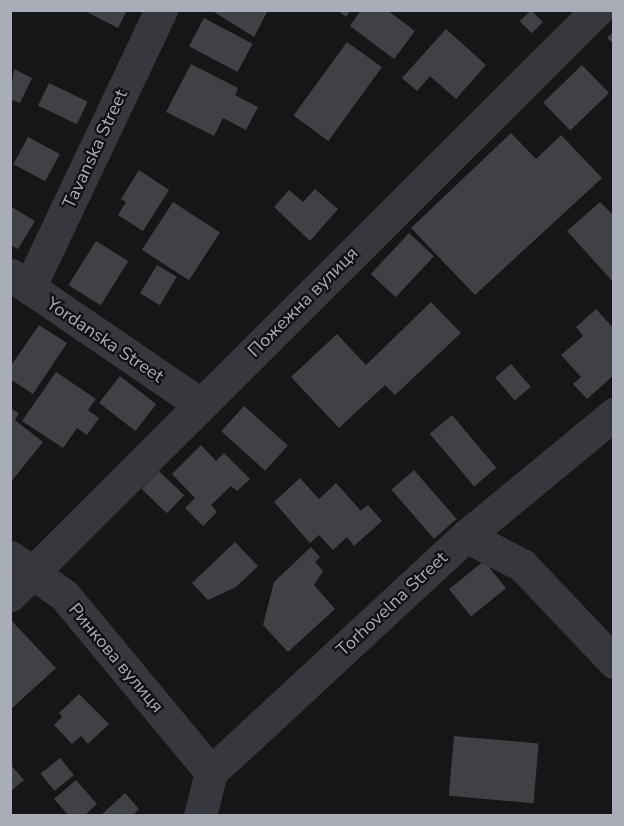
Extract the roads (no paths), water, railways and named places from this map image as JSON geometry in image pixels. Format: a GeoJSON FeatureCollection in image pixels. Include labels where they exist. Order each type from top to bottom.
{"type":"FeatureCollection","features":[{"type":"Feature","properties":{"kind":"street","name":"Tavanska Street"},"geometry":{"type":"LineString","coordinates":[[20,282],[161,10]]}},
{"type":"Feature","properties":{"kind":"street","name":"Пожежна вулиця"},"geometry":{"type":"LineString","coordinates":[[10,595],[22,565],[201,404],[597,10]]}},
{"type":"Feature","properties":{"kind":"street","name":"Yordanska Street"},"geometry":{"type":"LineString","coordinates":[[20,282],[201,404]]}},
{"type":"Feature","properties":{"kind":"street","name":"Torhovelna Street"},"geometry":{"type":"LineString","coordinates":[[211,772],[466,536],[614,414]]}},
{"type":"Feature","properties":{"kind":"street"},"geometry":{"type":"LineString","coordinates":[[466,536],[522,565],[614,662]]}},
{"type":"Feature","properties":{"kind":"street","name":"Ринкова вулиця"},"geometry":{"type":"LineString","coordinates":[[22,565],[64,595],[211,772]]}},
{"type":"Feature","properties":{"kind":"street"},"geometry":{"type":"LineString","coordinates":[[200,816],[211,772]]}}]}
